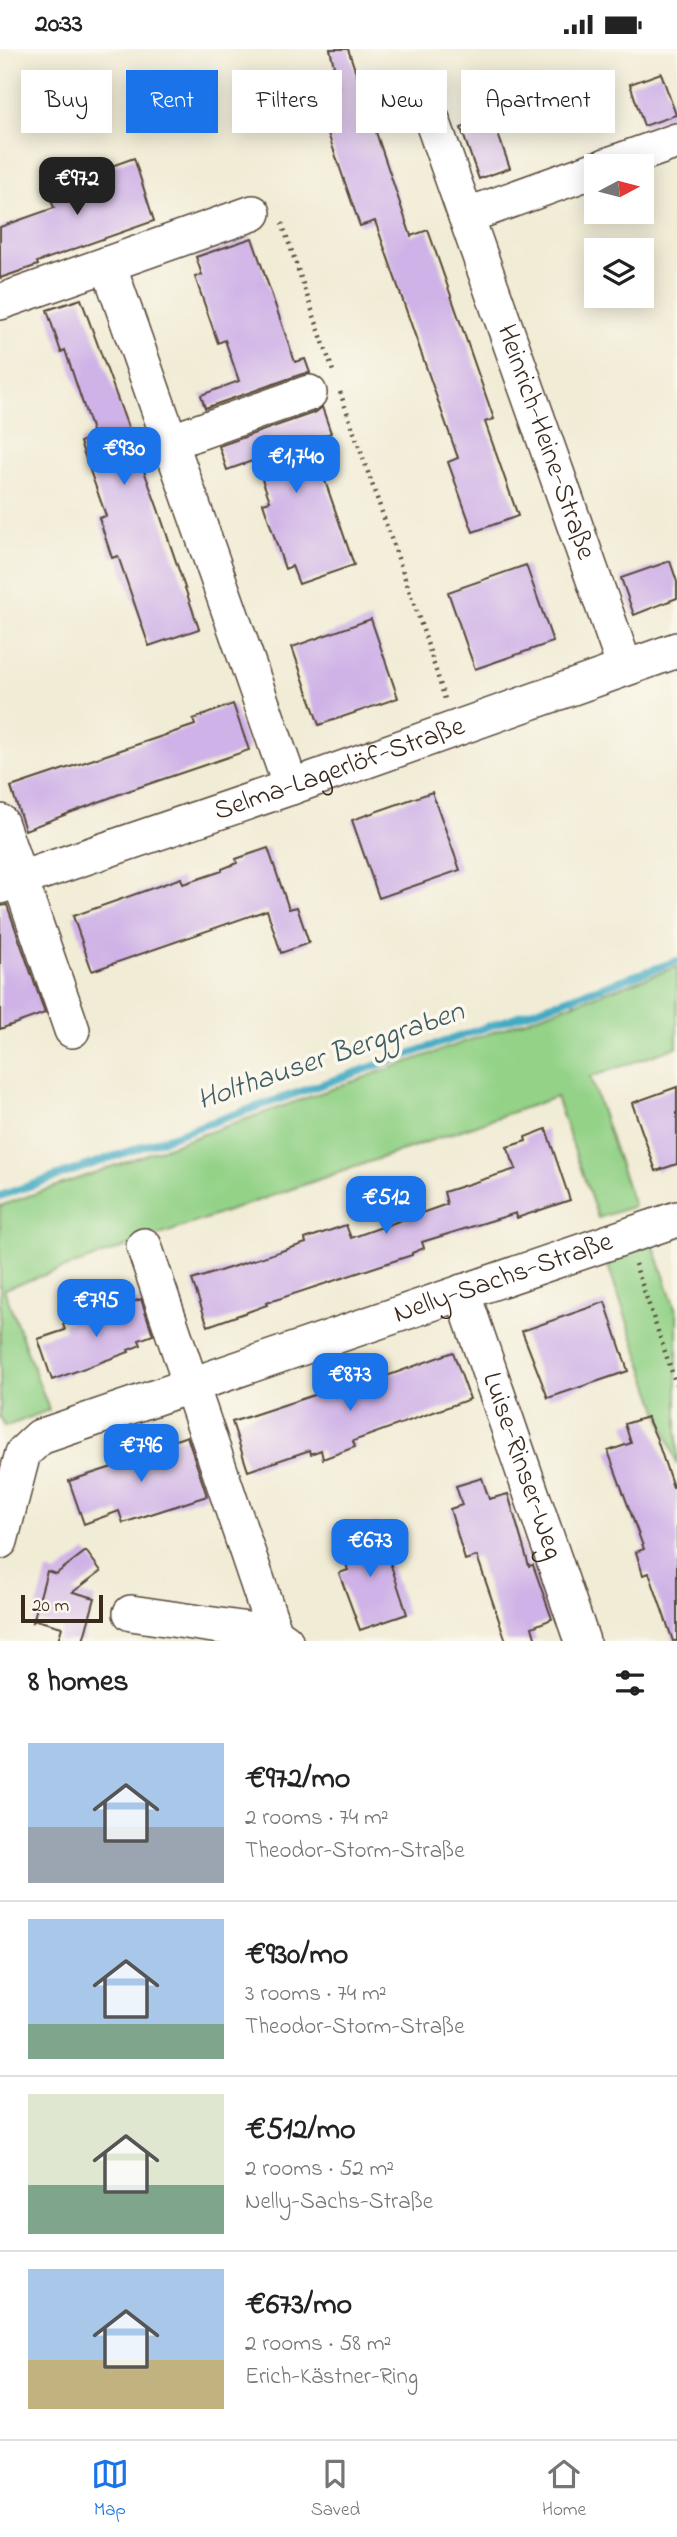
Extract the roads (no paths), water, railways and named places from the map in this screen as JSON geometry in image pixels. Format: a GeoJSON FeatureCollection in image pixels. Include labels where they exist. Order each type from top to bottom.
{"type":"FeatureCollection","features":[{"type":"Feature","properties":{"kind":"street","name":"Heinrich-Heine-Straße"},"geometry":{"type":"LineString","coordinates":[[437,133],[625,668]]}},
{"type":"Feature","properties":{"kind":"street"},"geometry":{"type":"LineString","coordinates":[[640,154],[677,141]]}},
{"type":"Feature","properties":{"kind":"street"},"geometry":{"type":"LineString","coordinates":[[466,216],[584,174]]}},
{"type":"Feature","properties":{"kind":"street"},"geometry":{"type":"LineString","coordinates":[[0,302],[253,212]]}},
{"type":"Feature","properties":{"kind":"street"},"geometry":{"type":"LineString","coordinates":[[108,264],[290,787]]}},
{"type":"Feature","properties":{"kind":"street"},"geometry":{"type":"LineString","coordinates":[[170,442],[309,393]]}},
{"type":"Feature","properties":{"kind":"street","name":"Selma-Lagerlöf-Straße"},"geometry":{"type":"LineString","coordinates":[[10,882],[290,787],[677,650]]}},
{"type":"Feature","properties":{"kind":"street"},"geometry":{"type":"LineString","coordinates":[[0,822],[10,882],[72,1030]]}},
{"type":"Feature","properties":{"kind":"street","name":"Nelly-Sachs-Straße"},"geometry":{"type":"LineString","coordinates":[[0,1541],[23,1453],[40,1437],[677,1219]]}},
{"type":"Feature","properties":{"kind":"street"},"geometry":{"type":"LineString","coordinates":[[131,1613],[280,1637],[144,1246]]}},
{"type":"Feature","properties":{"kind":"street","name":"Luise-Rinser-Weg"},"geometry":{"type":"LineString","coordinates":[[462,1292],[582,1641]]}},
{"type":"Feature","properties":{"kind":"waterway","name":"Holthauser Berggraben"},"geometry":{"type":"LineString","coordinates":[[0,1196],[677,961]]}}]}
